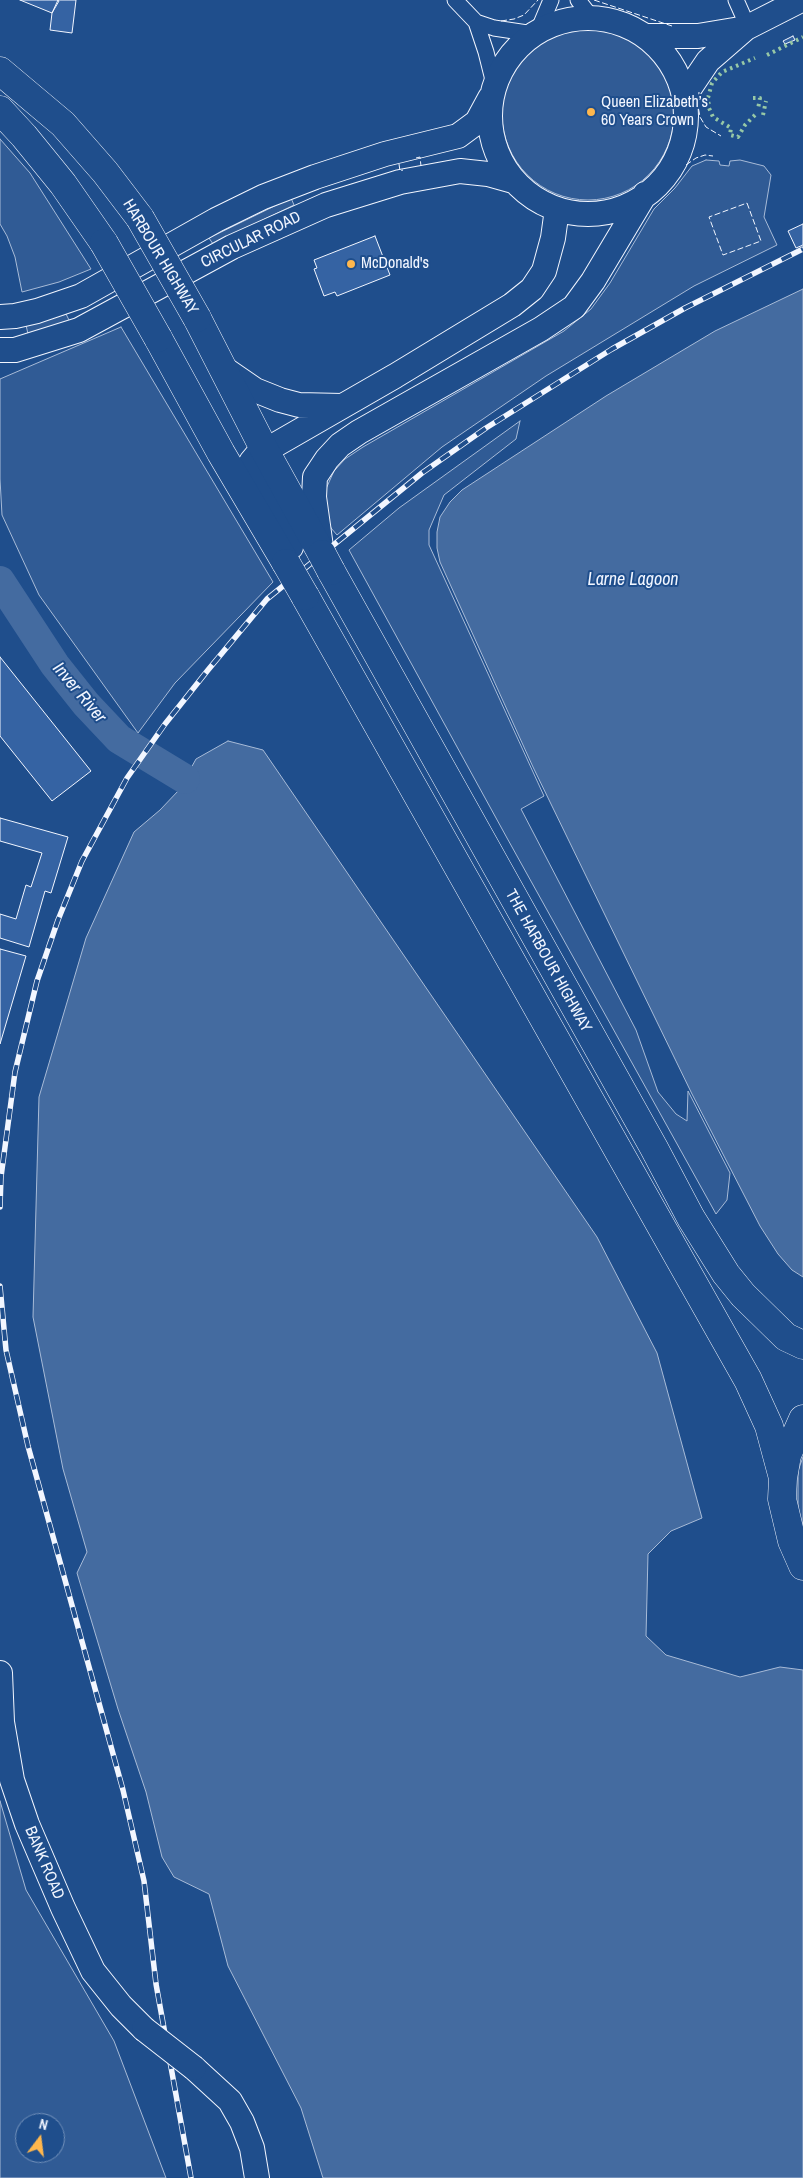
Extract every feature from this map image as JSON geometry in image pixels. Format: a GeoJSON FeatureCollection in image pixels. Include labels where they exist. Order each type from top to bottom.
{"type":"FeatureCollection","features":[{"type":"Feature","properties":{"kind":"highway","name":"HARBOUR HIGHWAY"},"geometry":{"type":"LineString","coordinates":[[0,70],[63,124],[105,172],[140,218],[197,318],[264,450],[294,501],[309,571]]}},
{"type":"Feature","properties":{"kind":"highway"},"geometry":{"type":"LineString","coordinates":[[0,110],[63,184],[104,243],[221,453],[309,571],[355,683],[748,1380],[770,1426],[782,1478]]}},
{"type":"Feature","properties":{"kind":"highway","name":"THE HARBOUR HIGHWAY"},"geometry":{"type":"LineString","coordinates":[[309,571],[654,1148],[691,1218],[726,1274],[742,1295],[786,1337],[803,1345]]}},
{"type":"Feature","properties":{"kind":"highway"},"geometry":{"type":"LineString","coordinates":[[803,1419],[787,1455],[782,1478],[785,1520],[803,1566]]}},
{"type":"Feature","properties":{"kind":"main road"},"geometry":{"type":"LineString","coordinates":[[685,95],[708,61],[747,28],[801,0]]}},
{"type":"Feature","properties":{"kind":"main road"},"geometry":{"type":"LineString","coordinates":[[493,91],[490,120],[495,146],[513,181],[538,201],[557,209],[580,214],[604,213],[625,205],[664,180],[676,160],[686,132],[687,117],[685,95],[677,72],[668,59],[646,36],[625,24],[585,9],[536,32]]}},
{"type":"Feature","properties":{"kind":"main road"},"geometry":{"type":"LineString","coordinates":[[646,36],[698,36],[747,28]]}},
{"type":"Feature","properties":{"kind":"main road","name":"CIRCULAR ROAD"},"geometry":{"type":"LineString","coordinates":[[3,317],[37,311],[81,296],[216,220],[263,197],[315,177],[385,154],[458,136],[477,122],[508,60],[536,32]]}},
{"type":"Feature","properties":{"kind":"main road","name":"CIRCULAR ROAD"},"geometry":{"type":"LineString","coordinates":[[1,350],[15,350],[78,330],[232,247],[326,205],[400,182],[460,171],[488,174],[513,181]]}},
{"type":"Feature","properties":{"kind":"main road"},"geometry":{"type":"LineString","coordinates":[[309,571],[315,477],[327,459],[340,445],[359,432],[541,328],[574,306],[593,281],[646,193]]}},
{"type":"Feature","properties":{"kind":"main road"},"geometry":{"type":"LineString","coordinates":[[264,450],[512,305],[532,289],[544,272],[553,238],[557,209]]}},
{"type":"Feature","properties":{"kind":"main road"},"geometry":{"type":"LineString","coordinates":[[223,368],[255,390],[280,400],[300,405],[342,406]]}},
{"type":"Feature","properties":{"kind":"main road","name":"BANK ROAD"},"geometry":{"type":"LineString","coordinates":[[0,1673],[2,1722],[12,1780],[27,1824],[71,1926],[93,1970],[121,2006],[144,2029],[194,2068],[230,2100],[242,2122],[252,2148],[257,2178]]}},
{"type":"Feature","properties":{"kind":"street"},"geometry":{"type":"LineString","coordinates":[[455,0],[476,22],[486,52],[493,91]]}},
{"type":"Feature","properties":{"kind":"street"},"geometry":{"type":"LineString","coordinates":[[476,22],[494,28],[536,32],[551,0]]}},
{"type":"Feature","properties":{"kind":"street"},"geometry":{"type":"LineString","coordinates":[[736,0],[747,28]]}},
{"type":"Feature","properties":{"kind":"shaded area"},"geometry":{"type":"Polygon","coordinates":[[[596,28],[613,31],[629,38],[643,47],[655,59],[671,89],[674,114],[673,131],[668,147],[655,169],[643,181],[613,197],[580,200],[563,197],[547,190],[533,181],[521,169],[505,139],[502,106],[505,89],[512,73],[521,59],[533,47],[563,31],[596,28]]]}},
{"type":"Feature","properties":{"kind":"shaded area"},"geometry":{"type":"Polygon","coordinates":[[[0,139],[30,173],[91,269],[59,282],[22,292],[15,257],[0,224],[0,139]]]}},
{"type":"Feature","properties":{"kind":"shaded area"},"geometry":{"type":"Polygon","coordinates":[[[706,160],[719,161],[720,165],[729,166],[730,161],[740,160],[764,166],[771,175],[764,217],[777,245],[694,286],[546,376],[442,447],[337,535],[331,528],[324,505],[325,491],[334,471],[345,459],[564,331],[591,309],[610,283],[654,209],[675,188],[692,166],[706,160]]]}},
{"type":"Feature","properties":{"kind":"shaded area"},"geometry":{"type":"Polygon","coordinates":[[[291,198],[294,205],[213,244],[209,238],[291,198]]]}},
{"type":"Feature","properties":{"kind":"shaded area"},"geometry":{"type":"Polygon","coordinates":[[[66,314],[70,322],[28,334],[26,325],[66,314]]]}},
{"type":"Feature","properties":{"kind":"shaded area"},"geometry":{"type":"Polygon","coordinates":[[[121,327],[273,582],[175,683],[138,733],[39,595],[2,515],[0,479],[0,379],[121,327]]]}},
{"type":"Feature","properties":{"kind":"shaded area"},"geometry":{"type":"Polygon","coordinates":[[[520,421],[516,439],[444,495],[429,530],[429,545],[544,796],[521,809],[636,1030],[658,1092],[676,1114],[687,1121],[688,1091],[730,1173],[727,1200],[716,1214],[349,550],[399,508],[520,421]]]}},
{"type":"Feature","properties":{"kind":"shaded area"},"geometry":{"type":"Polygon","coordinates":[[[803,1457],[803,1526],[798,1511],[798,1471],[803,1457]]]}},
{"type":"Feature","properties":{"kind":"shaded area"},"geometry":{"type":"Polygon","coordinates":[[[0,1801],[26,1890],[114,2041],[166,2178],[0,2178],[0,1801]]]}},
{"type":"Feature","properties":{"kind":"water","name":"Larne Lagoon"},"geometry":{"type":"Polygon","coordinates":[[[803,289],[803,1277],[792,1270],[778,1254],[760,1226],[692,1094],[533,767],[440,562],[437,548],[437,532],[440,517],[450,502],[462,490],[606,396],[715,331],[803,289]]]}},
{"type":"Feature","properties":{"kind":"water"},"geometry":{"type":"Polygon","coordinates":[[[228,741],[263,750],[597,1237],[657,1353],[702,1518],[671,1531],[648,1554],[646,1636],[666,1655],[740,1677],[780,1667],[803,1670],[803,2178],[323,2178],[301,2108],[228,1966],[209,1894],[174,1877],[162,1857],[146,1792],[118,1709],[77,1573],[87,1552],[63,1469],[33,1317],[39,1097],[86,938],[134,832],[160,810],[179,790],[196,759],[228,741]]]}},
{"type":"Feature","properties":{"kind":"building"},"geometry":{"type":"Polygon","coordinates":[[[20,0],[57,0],[59,1],[52,13],[20,0]]]}},
{"type":"Feature","properties":{"kind":"building"},"geometry":{"type":"Polygon","coordinates":[[[58,0],[76,0],[72,33],[50,30],[52,13],[58,0]]]}},
{"type":"Feature","properties":{"kind":"building"},"geometry":{"type":"Polygon","coordinates":[[[793,36],[795,40],[785,44],[783,41],[793,36]]]}},
{"type":"Feature","properties":{"kind":"building"},"geometry":{"type":"Polygon","coordinates":[[[803,224],[803,245],[796,248],[788,231],[803,224]]]}},
{"type":"Feature","properties":{"kind":"building","name":"McDonald's"},"geometry":{"type":"Polygon","coordinates":[[[375,236],[390,275],[337,296],[335,292],[324,296],[314,269],[317,268],[314,260],[375,236]]]}},
{"type":"Feature","properties":{"kind":"building"},"geometry":{"type":"Polygon","coordinates":[[[0,657],[91,771],[52,801],[0,736],[0,657]]]}},
{"type":"Feature","properties":{"kind":"building"},"geometry":{"type":"Polygon","coordinates":[[[0,818],[68,837],[51,893],[45,891],[29,947],[0,938],[0,914],[16,919],[26,885],[31,887],[42,853],[0,841],[0,818]]]}},
{"type":"Feature","properties":{"kind":"building"},"geometry":{"type":"Polygon","coordinates":[[[0,949],[26,956],[0,1044],[0,949]]]}},
{"type":"Feature","properties":{"kind":"waterway","name":"Inver River"},"geometry":{"type":"LineString","coordinates":[[0,581],[55,665],[86,704],[119,739],[185,779]]}},
{"type":"Feature","properties":{"kind":"railway"},"geometry":{"type":"LineString","coordinates":[[0,1207],[1,1177],[15,1072],[37,981],[58,920],[82,861],[127,778],[165,724],[267,599],[422,473],[486,428],[612,349],[685,308],[803,249]]}},
{"type":"Feature","properties":{"kind":"railway"},"geometry":{"type":"LineString","coordinates":[[0,1286],[6,1350],[28,1446],[123,1790],[144,1881],[156,1984],[191,2178]]}},
{"type":"Feature","properties":{"kind":"hedge"},"geometry":{"type":"LineString","coordinates":[[767,55],[803,37]]}},
{"type":"Feature","properties":{"kind":"hedge"},"geometry":{"type":"LineString","coordinates":[[755,58],[722,72],[712,83],[708,98],[709,108],[713,117],[731,128],[730,135],[738,137],[745,125],[755,115]]}},
{"type":"Feature","properties":{"kind":"hedge"},"geometry":{"type":"LineString","coordinates":[[753,98],[760,98],[758,109]]}},
{"type":"Feature","properties":{"kind":"hedge"},"geometry":{"type":"LineString","coordinates":[[763,115],[766,101]]}},
{"type":"Feature","properties":{"kind":"fence"},"geometry":{"type":"LineString","coordinates":[[501,21],[524,15],[538,0]]}},
{"type":"Feature","properties":{"kind":"fence"},"geometry":{"type":"LineString","coordinates":[[594,0],[672,26]]}},
{"type":"Feature","properties":{"kind":"fence"},"geometry":{"type":"LineString","coordinates":[[699,92],[698,106],[700,117],[706,127],[721,136]]}},
{"type":"Feature","properties":{"kind":"fence"},"geometry":{"type":"LineString","coordinates":[[686,165],[696,158],[705,155],[713,156]]}},
{"type":"Feature","properties":{"kind":"fence"},"geometry":{"type":"LineString","coordinates":[[416,158],[420,157],[421,166]]}},
{"type":"Feature","properties":{"kind":"fence"},"geometry":{"type":"LineString","coordinates":[[399,164],[400,171],[403,170]]}},
{"type":"Feature","properties":{"kind":"fence"},"geometry":{"type":"LineString","coordinates":[[747,203],[761,241],[723,255],[709,217],[747,203]]}},
{"type":"Feature","properties":{"kind":"place","name":"Queen Elizabeth’s 60 Years Crown"},"geometry":{"type":"Point","coordinates":[591,112]}},
{"type":"Feature","properties":{"kind":"place","name":"McDonald's"},"geometry":{"type":"Point","coordinates":[351,264]}}]}
